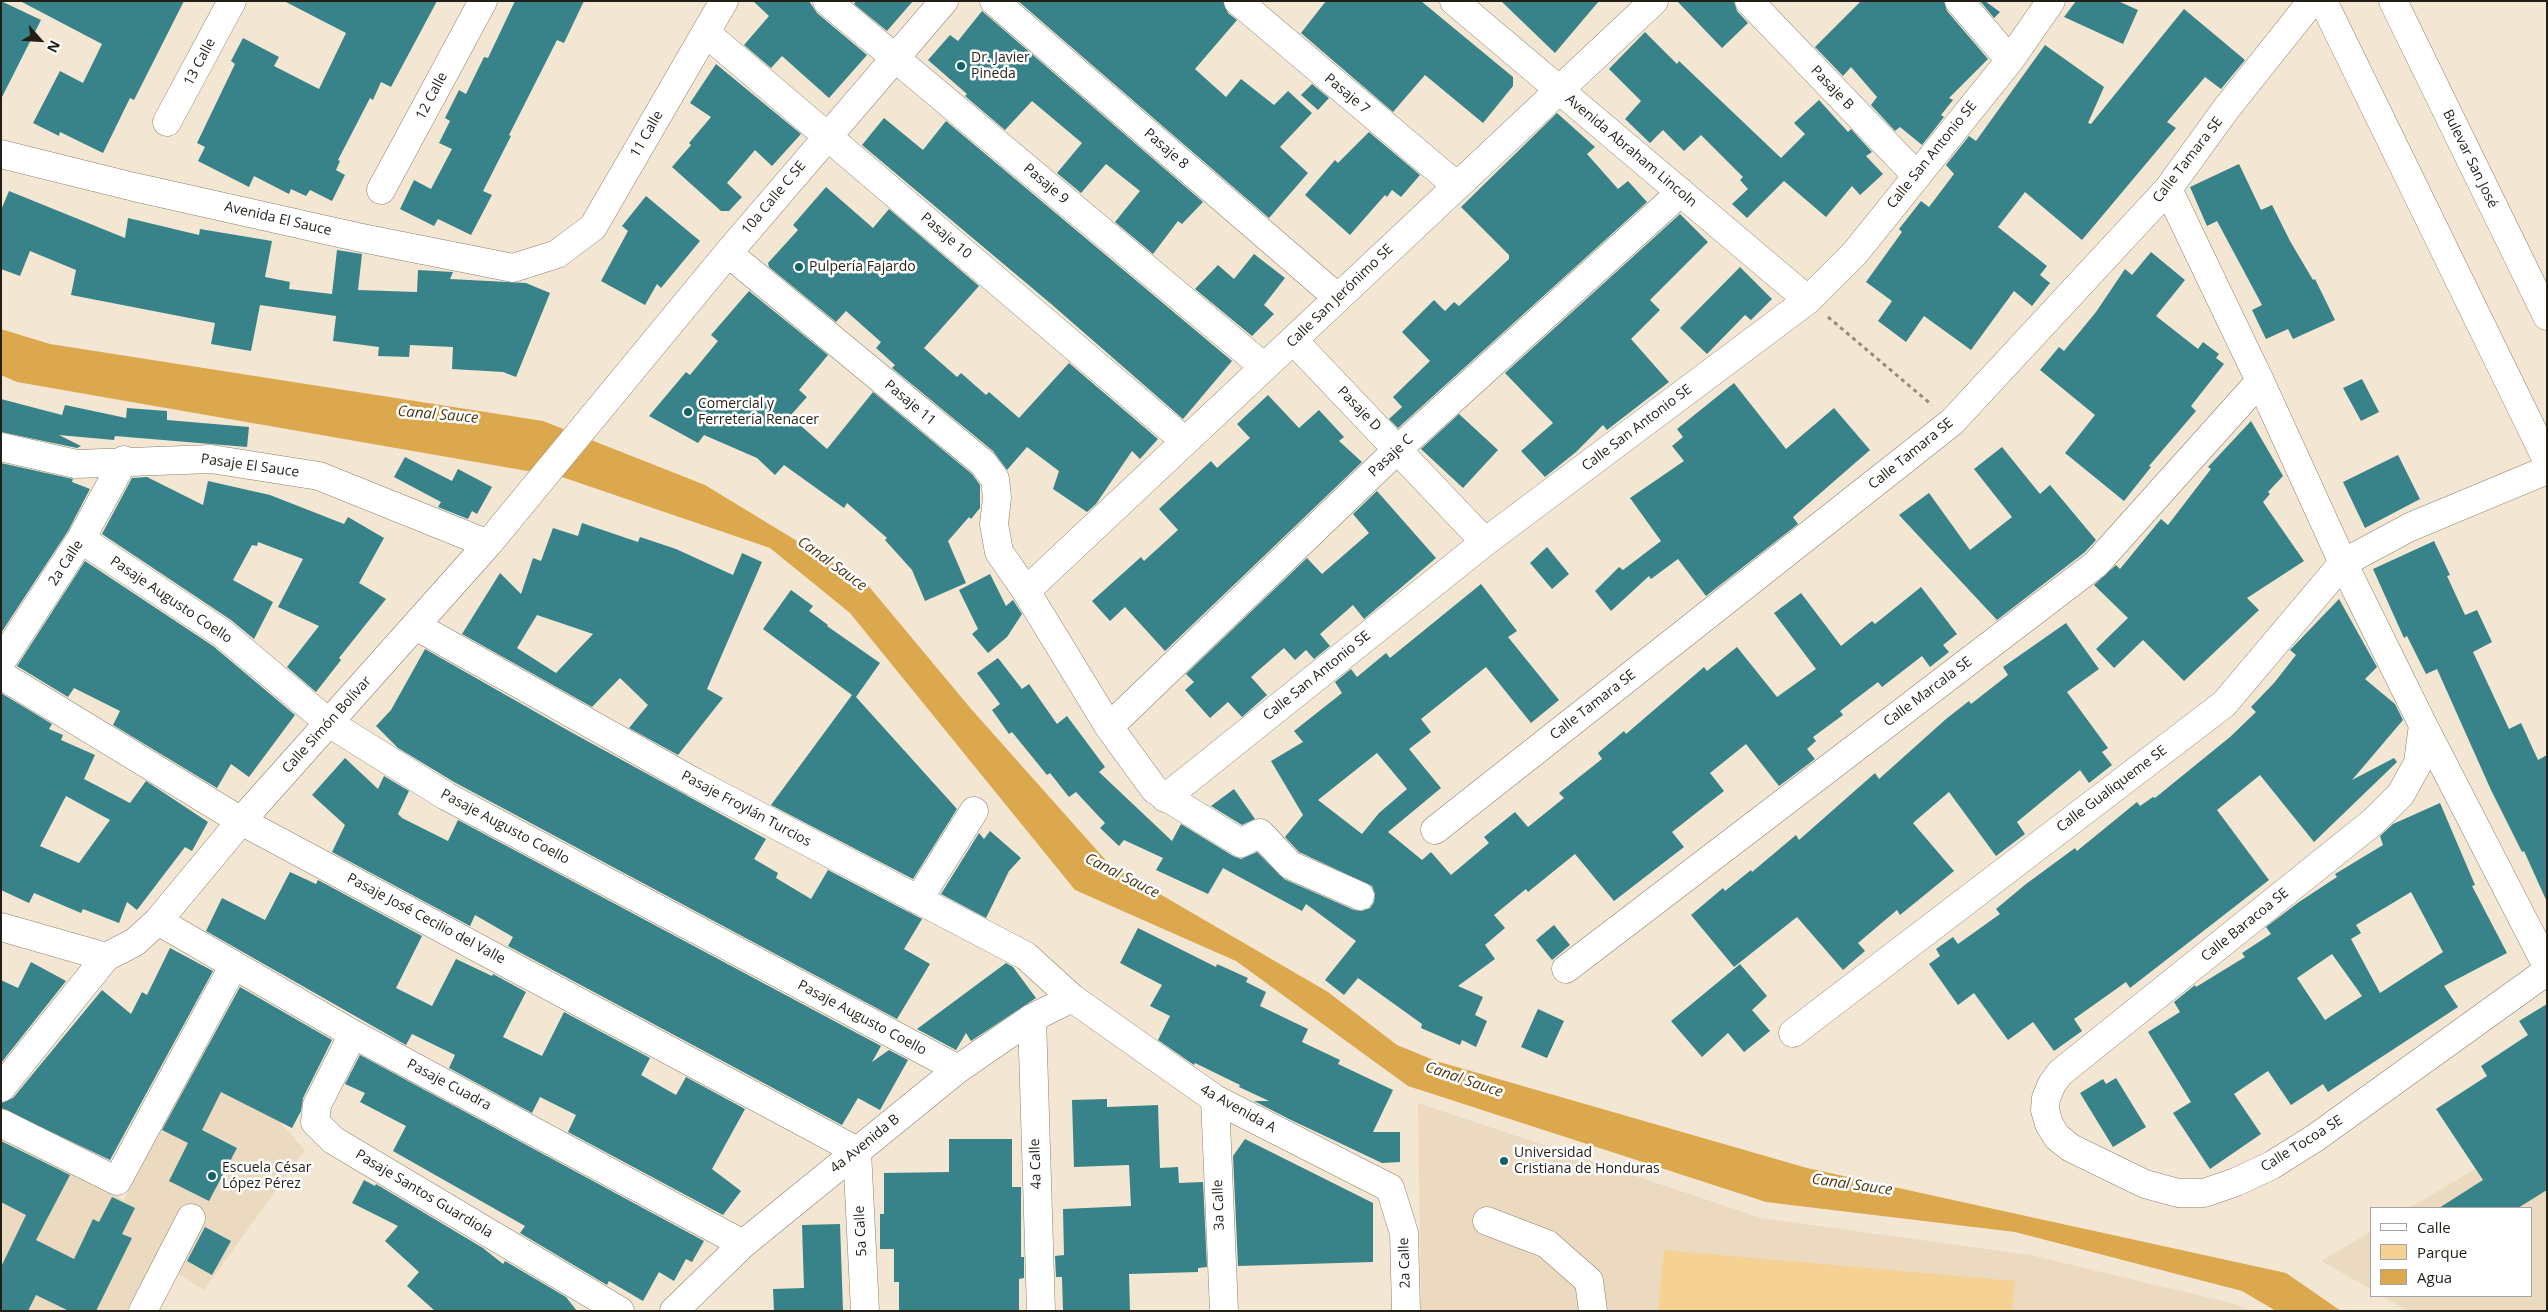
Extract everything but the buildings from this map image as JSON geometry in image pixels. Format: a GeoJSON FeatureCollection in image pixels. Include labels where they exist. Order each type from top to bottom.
{"type":"FeatureCollection","features":[{"type":"Feature","properties":{"kind":"street","name":"13 Calle"},"geometry":{"type":"LineString","coordinates":[[167,122],[232,1]]}},
{"type":"Feature","properties":{"kind":"street","name":"12 Calle"},"geometry":{"type":"LineString","coordinates":[[381,190],[483,1]]}},
{"type":"Feature","properties":{"kind":"street","name":"11 Calle"},"geometry":{"type":"LineString","coordinates":[[556,254],[593,227],[724,1]]}},
{"type":"Feature","properties":{"kind":"street","name":"Pasaje 9"},"geometry":{"type":"LineString","coordinates":[[827,1],[1264,367]]}},
{"type":"Feature","properties":{"kind":"street","name":"10a Calle C SE"},"geometry":{"type":"LineString","coordinates":[[608,398],[728,253],[944,1]]}},
{"type":"Feature","properties":{"kind":"street","name":"Pasaje 8"},"geometry":{"type":"LineString","coordinates":[[994,1],[1338,298]]}},
{"type":"Feature","properties":{"kind":"street","name":"Pasaje 7"},"geometry":{"type":"LineString","coordinates":[[1238,1],[1457,186]]}},
{"type":"Feature","properties":{"kind":"street","name":"Avenida Abraham Lincoln"},"geometry":{"type":"LineString","coordinates":[[1454,1],[1808,300]]}},
{"type":"Feature","properties":{"kind":"street","name":"Calle San Jerónimo SE"},"geometry":{"type":"LineString","coordinates":[[1026,590],[1264,367],[1294,342],[1338,298],[1654,1]]}},
{"type":"Feature","properties":{"kind":"street","name":"Pasaje B"},"geometry":{"type":"LineString","coordinates":[[1749,1],[1916,175]]}},
{"type":"Feature","properties":{"kind":"street"},"geometry":{"type":"LineString","coordinates":[[1959,1],[2010,60]]}},
{"type":"Feature","properties":{"kind":"street","name":"Calle San Antonio SE"},"geometry":{"type":"LineString","coordinates":[[1165,798],[1485,542],[1808,300],[1855,253],[2010,60],[2051,1]]}},
{"type":"Feature","properties":{"kind":"street","name":"Calle Tamara SE"},"geometry":{"type":"LineString","coordinates":[[1435,830],[1952,422],[2168,189],[2226,110],[2312,1]]}},
{"type":"Feature","properties":{"kind":"street"},"geometry":{"type":"LineString","coordinates":[[2323,1],[2547,460]]}},
{"type":"Feature","properties":{"kind":"street","name":"Bulevar San José"},"geometry":{"type":"LineString","coordinates":[[2394,1],[2547,316]]}},
{"type":"Feature","properties":{"kind":"street","name":"Pasaje 10"},"geometry":{"type":"LineString","coordinates":[[706,33],[1185,441]]}},
{"type":"Feature","properties":{"kind":"street","name":"Avenida El Sauce"},"geometry":{"type":"LineString","coordinates":[[1,154],[134,187],[348,235],[513,268],[556,254]]}},
{"type":"Feature","properties":{"kind":"street"},"geometry":{"type":"LineString","coordinates":[[2168,189],[2260,380],[2343,563],[2423,725],[2547,966]]}},
{"type":"Feature","properties":{"kind":"street","name":"Pasaje C"},"geometry":{"type":"LineString","coordinates":[[1108,727],[1398,450],[1681,192]]}},
{"type":"Feature","properties":{"kind":"street","name":"Pasaje 11"},"geometry":{"type":"LineString","coordinates":[[728,253],[983,463],[995,479],[997,498],[994,524],[999,552],[1026,590],[1108,727],[1155,790],[1165,798],[1242,843],[1260,833],[1290,865],[1360,896]]}},
{"type":"Feature","properties":{"kind":"street","name":"Pasaje D"},"geometry":{"type":"LineString","coordinates":[[1294,342],[1485,542]]}},
{"type":"Feature","properties":{"kind":"street","name":"Calle Marcala SE"},"geometry":{"type":"LineString","coordinates":[[1566,969],[2096,564],[2260,380]]}},
{"type":"Feature","properties":{"kind":"street","name":"Calle Simón Bolívar"},"geometry":{"type":"LineString","coordinates":[[106,957],[135,942],[158,921],[241,820],[488,544],[608,398]]}},
{"type":"Feature","properties":{"kind":"street","name":"Pasaje El Sauce"},"geometry":{"type":"LineString","coordinates":[[1,447],[76,464],[124,460],[211,459],[319,476],[488,544]]}},
{"type":"Feature","properties":{"kind":"street","name":"2a Calle"},"geometry":{"type":"LineString","coordinates":[[1,662],[82,539],[124,460]]}},
{"type":"Feature","properties":{"kind":"street","name":"Calle Gualiqueme SE"},"geometry":{"type":"LineString","coordinates":[[1792,1033],[2224,704],[2343,563],[2410,526],[2547,470]]}},
{"type":"Feature","properties":{"kind":"street","name":"Pasaje Augusto Coello"},"geometry":{"type":"LineString","coordinates":[[82,539],[222,633],[329,723],[446,796],[958,1069]]}},
{"type":"Feature","properties":{"kind":"street","name":"Pasaje Froylán Turcios"},"geometry":{"type":"LineString","coordinates":[[416,626],[694,782],[1026,956],[1072,998]]}},
{"type":"Feature","properties":{"kind":"street","name":"Pasaje José Cecilio del Valle"},"geometry":{"type":"LineString","coordinates":[[1,675],[241,820],[857,1151]]}},
{"type":"Feature","properties":{"kind":"street","name":"Calle Baracoa SE"},"geometry":{"type":"LineString","coordinates":[[2045,1110],[2046,1098],[2060,1073],[2374,822],[2401,794],[2418,763],[2423,725]]}},
{"type":"Feature","properties":{"kind":"street"},"geometry":{"type":"LineString","coordinates":[[918,900],[974,811]]}},
{"type":"Feature","properties":{"kind":"street","name":"Pasaje Cuadra"},"geometry":{"type":"LineString","coordinates":[[158,921],[353,1034],[743,1244]]}},
{"type":"Feature","properties":{"kind":"street"},"geometry":{"type":"LineString","coordinates":[[1,927],[106,957],[1,1088]]}},
{"type":"Feature","properties":{"kind":"street"},"geometry":{"type":"LineString","coordinates":[[1,1123],[117,1181],[234,965]]}},
{"type":"Feature","properties":{"kind":"street","name":"Calle Tocoa SE"},"geometry":{"type":"LineString","coordinates":[[2045,1110],[2057,1137],[2071,1148],[2145,1184],[2178,1193],[2204,1193],[2236,1182],[2272,1165],[2315,1138],[2547,971]]}},
{"type":"Feature","properties":{"kind":"street","name":"4a Avenida B"},"geometry":{"type":"LineString","coordinates":[[681,1308],[743,1244],[958,1069],[1032,1018],[1072,998]]}},
{"type":"Feature","properties":{"kind":"street","name":"4a Avenida A"},"geometry":{"type":"LineString","coordinates":[[1072,998],[1215,1099],[1390,1188]]}},
{"type":"Feature","properties":{"kind":"street","name":"4a Calle"},"geometry":{"type":"LineString","coordinates":[[1032,1018],[1041,1311]]}},
{"type":"Feature","properties":{"kind":"street","name":"Pasaje Santos Guardiola"},"geometry":{"type":"LineString","coordinates":[[353,1034],[317,1105],[315,1122],[333,1140],[620,1311]]}},
{"type":"Feature","properties":{"kind":"street","name":"3a Calle"},"geometry":{"type":"LineString","coordinates":[[1215,1099],[1224,1311]]}},
{"type":"Feature","properties":{"kind":"street","name":"5a Calle"},"geometry":{"type":"LineString","coordinates":[[857,1151],[865,1311]]}},
{"type":"Feature","properties":{"kind":"street","name":"2a Calle"},"geometry":{"type":"LineString","coordinates":[[1390,1188],[1404,1232],[1406,1311]]}},
{"type":"Feature","properties":{"kind":"street"},"geometry":{"type":"LineString","coordinates":[[143,1311],[191,1218]]}},
{"type":"Feature","properties":{"kind":"street"},"geometry":{"type":"LineString","coordinates":[[1488,1221],[1548,1244],[1589,1281],[1593,1311]]}},
{"type":"Feature","properties":{"kind":"path"},"geometry":{"type":"LineString","coordinates":[[1808,300],[1952,422]]}},
{"type":"Feature","properties":{"kind":"shaded area","name":"Escuela César López Pérez"},"geometry":{"type":"Polygon","coordinates":[[[203,1038],[305,1150],[204,1290],[159,1262],[133,1311],[1,1311],[1,1139],[124,1200],[203,1038]]]}},
{"type":"Feature","properties":{"kind":"shaded area","name":"Universidad Cristiana de Honduras"},"geometry":{"type":"Polygon","coordinates":[[[1418,1103],[1761,1218],[2030,1255],[2239,1305],[2250,1311],[1421,1311],[1418,1103]]]}},
{"type":"Feature","properties":{"kind":"shaded area"},"geometry":{"type":"Polygon","coordinates":[[[2547,1127],[2547,1311],[2408,1311],[2384,1297],[2533,1297],[2533,1207],[2411,1207],[2547,1127]]]}},
{"type":"Feature","properties":{"kind":"shaded area"},"geometry":{"type":"Polygon","coordinates":[[[2370,1232],[2370,1289],[2321,1261],[2370,1232]]]}},
{"type":"Feature","properties":{"kind":"green space"},"geometry":{"type":"Polygon","coordinates":[[[1664,1250],[2015,1281],[2012,1311],[1658,1311],[1664,1250]]]}},
{"type":"Feature","properties":{"kind":"water","name":"Canal Sauce"},"geometry":{"type":"Polygon","coordinates":[[[1,329],[50,344],[543,421],[705,485],[866,583],[972,710],[1110,865],[1328,992],[1397,1045],[1436,1061],[1807,1168],[2286,1273],[2341,1311],[2276,1311],[2242,1291],[2015,1232],[1766,1202],[1408,1086],[1236,961],[1075,890],[850,613],[770,548],[562,477],[17,382],[1,375],[1,329]]]}},
{"type":"Feature","properties":{"kind":"place","name":"Dr. Javier Pineda"},"geometry":{"type":"Point","coordinates":[961,66]}},
{"type":"Feature","properties":{"kind":"place","name":"Pulpería Fajardo"},"geometry":{"type":"Point","coordinates":[799,267]}},
{"type":"Feature","properties":{"kind":"place","name":"Comercial y Ferretería Renacer"},"geometry":{"type":"Point","coordinates":[688,412]}},
{"type":"Feature","properties":{"kind":"place","name":"Universidad Cristiana de Honduras"},"geometry":{"type":"Point","coordinates":[1504,1161]}},
{"type":"Feature","properties":{"kind":"place","name":"Escuela César López Pérez"},"geometry":{"type":"Point","coordinates":[212,1176]}}]}
